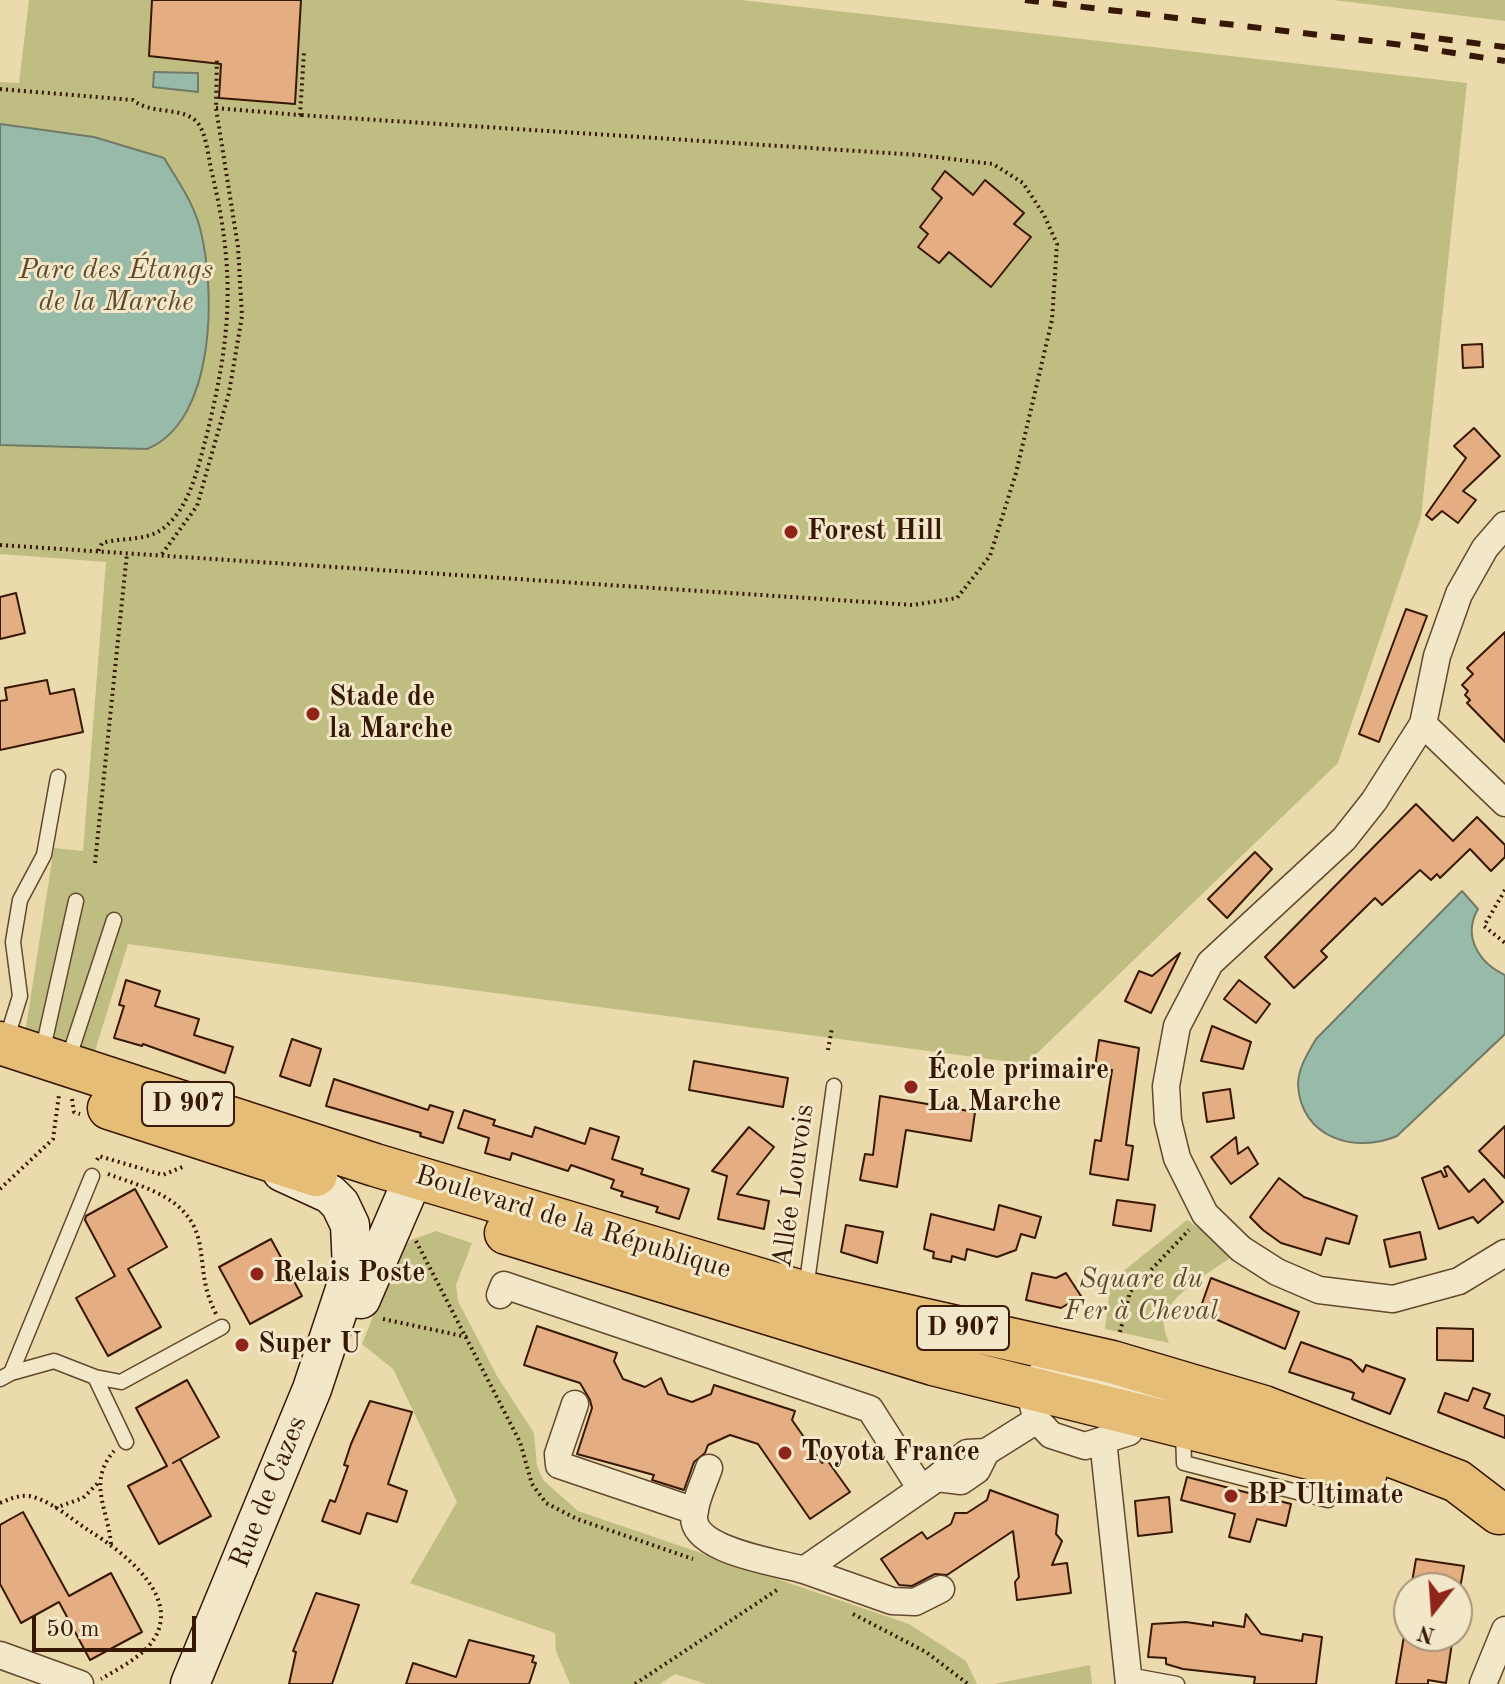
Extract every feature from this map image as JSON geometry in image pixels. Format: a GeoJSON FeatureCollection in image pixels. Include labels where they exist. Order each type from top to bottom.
{"type":"FeatureCollection","features":[{"type":"Feature","properties":{"kind":"main road","name":"Boulevard de la République"},"geometry":{"type":"LineString","coordinates":[[29,1062],[252,1156],[889,1352],[1032,1404],[1147,1395],[1264,1407],[1457,1481],[1503,1520]]}},
{"type":"Feature","properties":{"kind":"main road","name":"Boulevard de la République"},"geometry":{"type":"LineString","coordinates":[[29,1062],[384,1198],[1112,1362],[1183,1425],[1350,1467],[1446,1497],[1503,1520]]}},
{"type":"Feature","properties":{"kind":"street"},"geometry":{"type":"LineString","coordinates":[[1505,525],[1485,548],[1459,594],[1437,656],[1423,724],[1374,801],[1344,839],[1210,963],[1177,1026],[1166,1086],[1168,1121],[1177,1158],[1205,1214],[1241,1249],[1277,1272],[1319,1290],[1393,1299],[1425,1293],[1459,1281],[1505,1253]]}},
{"type":"Feature","properties":{"kind":"street"},"geometry":{"type":"LineString","coordinates":[[1423,724],[1505,803]]}},
{"type":"Feature","properties":{"kind":"street","name":"Rue de Cazes"},"geometry":{"type":"LineString","coordinates":[[312,1389],[361,1299],[384,1198]]}},
{"type":"Feature","properties":{"kind":"street","name":"Rue de Cazes"},"geometry":{"type":"LineString","coordinates":[[190,1684],[312,1389],[352,1268],[384,1198]]}},
{"type":"Feature","properties":{"kind":"street"},"geometry":{"type":"LineString","coordinates":[[500,1295],[504,1285],[870,1409],[929,1484]]}},
{"type":"Feature","properties":{"kind":"street"},"geometry":{"type":"LineString","coordinates":[[799,1582],[967,1453],[986,1452],[1032,1404],[1051,1435],[1094,1443],[1129,1432],[1147,1395]]}},
{"type":"Feature","properties":{"kind":"street"},"geometry":{"type":"LineString","coordinates":[[575,1404],[558,1454],[559,1465],[695,1511]]}},
{"type":"Feature","properties":{"kind":"street"},"geometry":{"type":"LineString","coordinates":[[1094,1443],[1121,1680]]}},
{"type":"Feature","properties":{"kind":"street"},"geometry":{"type":"LineString","coordinates":[[709,1468],[693,1518],[699,1535],[713,1545],[799,1582],[892,1601],[915,1602],[941,1589]]}},
{"type":"Feature","properties":{"kind":"street"},"geometry":{"type":"LineString","coordinates":[[1483,1684],[1505,1630]]}},
{"type":"Feature","properties":{"kind":"street"},"geometry":{"type":"LineString","coordinates":[[0,1655],[80,1684]]}},
{"type":"Feature","properties":{"kind":"lane"},"geometry":{"type":"LineString","coordinates":[[29,1062],[13,942],[20,900],[44,855],[58,777]]}},
{"type":"Feature","properties":{"kind":"lane"},"geometry":{"type":"LineString","coordinates":[[29,1062],[76,901]]}},
{"type":"Feature","properties":{"kind":"lane"},"geometry":{"type":"LineString","coordinates":[[29,1062],[114,920]]}},
{"type":"Feature","properties":{"kind":"lane","name":"Allée Louvois"},"geometry":{"type":"LineString","coordinates":[[805,1293],[834,1086]]}},
{"type":"Feature","properties":{"kind":"lane"},"geometry":{"type":"LineString","coordinates":[[6,1376],[90,1180]]}},
{"type":"Feature","properties":{"kind":"lane"},"geometry":{"type":"LineString","coordinates":[[6,1376],[54,1361],[95,1377],[121,1382],[222,1327]]}},
{"type":"Feature","properties":{"kind":"lane"},"geometry":{"type":"LineString","coordinates":[[95,1377],[125,1440]]}},
{"type":"Feature","properties":{"kind":"lane"},"geometry":{"type":"LineString","coordinates":[[1121,1680],[1177,1684]]}},
{"type":"Feature","properties":{"kind":"path"},"geometry":{"type":"LineString","coordinates":[[300,115],[304,52]]}},
{"type":"Feature","properties":{"kind":"path"},"geometry":{"type":"LineString","coordinates":[[162,554],[197,506],[229,393],[242,316],[238,247],[216,108],[217,57]]}},
{"type":"Feature","properties":{"kind":"path"},"geometry":{"type":"LineString","coordinates":[[0,89],[133,100],[148,109],[185,115],[197,122],[203,136],[221,212],[230,274],[230,320],[223,369],[198,469],[176,514],[165,528],[131,540],[102,543],[98,552]]}},
{"type":"Feature","properties":{"kind":"path"},"geometry":{"type":"LineString","coordinates":[[0,545],[913,605],[957,598],[990,556],[1016,473],[1052,320],[1057,244],[1044,215],[1023,183],[993,164],[919,155],[216,108]]}},
{"type":"Feature","properties":{"kind":"path"},"geometry":{"type":"LineString","coordinates":[[95,863],[127,553]]}},
{"type":"Feature","properties":{"kind":"path"},"geometry":{"type":"LineString","coordinates":[[1505,890],[1484,926],[1505,943]]}},
{"type":"Feature","properties":{"kind":"path"},"geometry":{"type":"LineString","coordinates":[[828,1050],[832,1028]]}},
{"type":"Feature","properties":{"kind":"path"},"geometry":{"type":"LineString","coordinates":[[0,1189],[53,1139],[29,1062]]}},
{"type":"Feature","properties":{"kind":"path"},"geometry":{"type":"LineString","coordinates":[[111,1157],[163,1175],[188,1164]]}},
{"type":"Feature","properties":{"kind":"path"},"geometry":{"type":"LineString","coordinates":[[90,1180],[101,1188],[105,1173],[162,1194],[181,1207],[195,1231],[203,1287],[222,1327]]}},
{"type":"Feature","properties":{"kind":"path"},"geometry":{"type":"LineString","coordinates":[[368,1316],[467,1337],[384,1198]]}},
{"type":"Feature","properties":{"kind":"path"},"geometry":{"type":"LineString","coordinates":[[1112,1362],[1130,1292],[1205,1214]]}},
{"type":"Feature","properties":{"kind":"path"},"geometry":{"type":"LineString","coordinates":[[111,1546],[100,1504],[99,1481],[105,1460],[125,1440]]}},
{"type":"Feature","properties":{"kind":"path"},"geometry":{"type":"LineString","coordinates":[[54,1508],[83,1498],[99,1481]]}},
{"type":"Feature","properties":{"kind":"path"},"geometry":{"type":"LineString","coordinates":[[0,1503],[16,1497],[31,1497],[54,1508],[111,1546],[145,1577],[160,1601],[159,1625],[149,1646],[92,1684]]}},
{"type":"Feature","properties":{"kind":"path"},"geometry":{"type":"LineString","coordinates":[[635,1684],[780,1588],[799,1582]]}},
{"type":"Feature","properties":{"kind":"path"},"geometry":{"type":"LineString","coordinates":[[850,1613],[926,1652],[968,1684]]}},
{"type":"Feature","properties":{"kind":"green space","name":"Forest Hill"},"geometry":{"type":"Polygon","coordinates":[[[29,0],[741,0],[1467,83],[1421,517],[1338,763],[1026,1064],[128,944],[95,1051],[25,1033],[54,848],[83,851],[106,562],[0,554],[0,82],[19,83],[29,0]]]}},
{"type":"Feature","properties":{"kind":"green space"},"geometry":{"type":"Polygon","coordinates":[[[1333,0],[1505,0],[1505,21],[1333,0]]]}},
{"type":"Feature","properties":{"kind":"green space","name":"Square du Fer à Cheval"},"geometry":{"type":"Polygon","coordinates":[[[1187,1220],[1235,1254],[1192,1284],[1172,1304],[1164,1324],[1169,1343],[1105,1329],[1111,1281],[1187,1220]]]}},
{"type":"Feature","properties":{"kind":"green space"},"geometry":{"type":"Polygon","coordinates":[[[436,1231],[472,1243],[456,1285],[458,1301],[497,1376],[534,1433],[537,1466],[543,1480],[578,1511],[909,1624],[966,1661],[977,1684],[706,1684],[675,1674],[660,1684],[570,1684],[556,1651],[555,1633],[410,1583],[457,1502],[393,1369],[362,1344],[399,1252],[411,1240],[436,1231]]]}},
{"type":"Feature","properties":{"kind":"green space"},"geometry":{"type":"Polygon","coordinates":[[[1090,1665],[1092,1684],[994,1684],[1090,1665]]]}},
{"type":"Feature","properties":{"kind":"shaded area"},"geometry":{"type":"Polygon","coordinates":[[[154,72],[198,73],[198,92],[153,87],[154,72]]]}},
{"type":"Feature","properties":{"kind":"shaded area","name":"Parc des Étangs de la Marche"},"geometry":{"type":"Polygon","coordinates":[[[0,124],[94,137],[164,158],[193,209],[200,228],[208,285],[205,351],[198,383],[187,411],[170,434],[147,449],[0,445],[0,124]]]}},
{"type":"Feature","properties":{"kind":"shaded area"},"geometry":{"type":"Polygon","coordinates":[[[1462,891],[1478,909],[1472,929],[1476,948],[1488,963],[1505,975],[1505,1034],[1397,1136],[1364,1143],[1333,1137],[1309,1118],[1301,1103],[1298,1079],[1307,1055],[1316,1039],[1462,891]]]}},
{"type":"Feature","properties":{"kind":"building"},"geometry":{"type":"Polygon","coordinates":[[[152,0],[301,0],[295,104],[219,98],[221,64],[149,56],[152,0]]]}},
{"type":"Feature","properties":{"kind":"building"},"geometry":{"type":"Polygon","coordinates":[[[945,171],[973,195],[985,180],[1024,213],[1014,224],[1031,237],[991,287],[949,252],[939,263],[918,247],[928,234],[920,227],[942,198],[932,189],[945,171]]]}},
{"type":"Feature","properties":{"kind":"building"},"geometry":{"type":"Polygon","coordinates":[[[1482,344],[1483,367],[1463,368],[1462,345],[1482,344]]]}},
{"type":"Feature","properties":{"kind":"building"},"geometry":{"type":"Polygon","coordinates":[[[1474,428],[1500,456],[1463,491],[1476,500],[1458,523],[1442,511],[1432,520],[1426,515],[1466,458],[1454,446],[1474,428]]]}},
{"type":"Feature","properties":{"kind":"building"},"geometry":{"type":"Polygon","coordinates":[[[16,593],[25,633],[0,639],[0,597],[16,593]]]}},
{"type":"Feature","properties":{"kind":"building"},"geometry":{"type":"Polygon","coordinates":[[[1406,609],[1427,616],[1379,742],[1359,734],[1406,609]]]}},
{"type":"Feature","properties":{"kind":"building"},"geometry":{"type":"Polygon","coordinates":[[[1505,632],[1505,742],[1467,703],[1470,700],[1465,695],[1468,691],[1462,685],[1473,674],[1467,668],[1505,632]]]}},
{"type":"Feature","properties":{"kind":"building"},"geometry":{"type":"Polygon","coordinates":[[[47,680],[50,694],[74,689],[83,732],[0,750],[0,701],[7,700],[5,688],[47,680]]]}},
{"type":"Feature","properties":{"kind":"building"},"geometry":{"type":"Polygon","coordinates":[[[1416,804],[1453,841],[1477,817],[1505,845],[1505,857],[1491,871],[1470,849],[1440,878],[1437,874],[1431,880],[1420,870],[1382,905],[1375,898],[1321,951],[1327,957],[1294,988],[1265,957],[1416,804]]]}},
{"type":"Feature","properties":{"kind":"building"},"geometry":{"type":"Polygon","coordinates":[[[1255,852],[1272,869],[1227,918],[1208,899],[1255,852]]]}},
{"type":"Feature","properties":{"kind":"building"},"geometry":{"type":"Polygon","coordinates":[[[1180,953],[1151,1013],[1125,1001],[1139,971],[1152,976],[1180,953]]]}},
{"type":"Feature","properties":{"kind":"building"},"geometry":{"type":"Polygon","coordinates":[[[126,980],[160,991],[155,1006],[199,1019],[194,1035],[233,1047],[225,1073],[143,1044],[114,1038],[124,1006],[119,1005],[126,980]]]}},
{"type":"Feature","properties":{"kind":"building"},"geometry":{"type":"Polygon","coordinates":[[[1239,980],[1270,1004],[1256,1023],[1224,999],[1239,980]]]}},
{"type":"Feature","properties":{"kind":"building"},"geometry":{"type":"Polygon","coordinates":[[[1212,1026],[1251,1042],[1243,1069],[1201,1061],[1212,1026]]]}},
{"type":"Feature","properties":{"kind":"building"},"geometry":{"type":"Polygon","coordinates":[[[292,1039],[321,1049],[310,1086],[280,1076],[292,1039]]]}},
{"type":"Feature","properties":{"kind":"building"},"geometry":{"type":"Polygon","coordinates":[[[1099,1040],[1139,1048],[1126,1145],[1133,1146],[1128,1180],[1090,1174],[1095,1140],[1101,1141],[1112,1070],[1095,1067],[1099,1040]]]}},
{"type":"Feature","properties":{"kind":"building"},"geometry":{"type":"Polygon","coordinates":[[[694,1061],[788,1078],[783,1107],[689,1090],[694,1061]]]}},
{"type":"Feature","properties":{"kind":"building"},"geometry":{"type":"Polygon","coordinates":[[[334,1079],[428,1110],[430,1105],[453,1112],[443,1143],[420,1136],[421,1133],[326,1106],[334,1079]]]}},
{"type":"Feature","properties":{"kind":"building"},"geometry":{"type":"Polygon","coordinates":[[[1230,1089],[1234,1118],[1207,1122],[1203,1093],[1230,1089]]]}},
{"type":"Feature","properties":{"kind":"building"},"geometry":{"type":"Polygon","coordinates":[[[880,1096],[975,1112],[971,1141],[906,1130],[897,1187],[860,1180],[865,1154],[873,1155],[880,1096]]]}},
{"type":"Feature","properties":{"kind":"building"},"geometry":{"type":"Polygon","coordinates":[[[464,1110],[495,1120],[493,1125],[532,1137],[535,1127],[585,1144],[590,1128],[619,1137],[612,1159],[643,1169],[641,1174],[689,1189],[679,1219],[656,1212],[658,1207],[621,1196],[623,1192],[611,1188],[614,1180],[571,1165],[568,1171],[512,1153],[510,1160],[485,1153],[489,1138],[458,1128],[464,1110]]]}},
{"type":"Feature","properties":{"kind":"building"},"geometry":{"type":"Polygon","coordinates":[[[1505,1126],[1505,1178],[1479,1151],[1505,1126]]]}},
{"type":"Feature","properties":{"kind":"building"},"geometry":{"type":"Polygon","coordinates":[[[749,1127],[774,1147],[737,1194],[769,1201],[764,1229],[718,1219],[727,1176],[712,1171],[749,1127]]]}},
{"type":"Feature","properties":{"kind":"building"},"geometry":{"type":"Polygon","coordinates":[[[1236,1137],[1238,1154],[1248,1147],[1258,1164],[1231,1184],[1211,1157],[1236,1137]]]}},
{"type":"Feature","properties":{"kind":"building"},"geometry":{"type":"Polygon","coordinates":[[[1448,1166],[1469,1192],[1484,1179],[1503,1202],[1478,1223],[1473,1217],[1439,1229],[1422,1178],[1441,1171],[1444,1177],[1447,1176],[1444,1168],[1448,1166]]]}},
{"type":"Feature","properties":{"kind":"building"},"geometry":{"type":"Polygon","coordinates":[[[1279,1178],[1304,1197],[1357,1216],[1349,1244],[1326,1238],[1321,1255],[1281,1243],[1263,1230],[1250,1217],[1279,1178]]]}},
{"type":"Feature","properties":{"kind":"building"},"geometry":{"type":"Polygon","coordinates":[[[135,1189],[167,1247],[128,1269],[161,1327],[108,1356],[76,1298],[115,1276],[85,1220],[86,1216],[135,1189]]]}},
{"type":"Feature","properties":{"kind":"building"},"geometry":{"type":"Polygon","coordinates":[[[1117,1200],[1155,1205],[1151,1231],[1113,1225],[1117,1200]]]}},
{"type":"Feature","properties":{"kind":"building"},"geometry":{"type":"Polygon","coordinates":[[[999,1205],[1041,1217],[1035,1238],[1021,1234],[1016,1250],[997,1257],[967,1249],[965,1260],[952,1256],[951,1262],[933,1258],[934,1252],[924,1249],[931,1214],[994,1230],[999,1205]]]}},
{"type":"Feature","properties":{"kind":"building"},"geometry":{"type":"Polygon","coordinates":[[[846,1225],[883,1232],[877,1263],[841,1252],[846,1225]]]}},
{"type":"Feature","properties":{"kind":"building"},"geometry":{"type":"Polygon","coordinates":[[[1420,1232],[1426,1259],[1390,1267],[1384,1240],[1420,1232]]]}},
{"type":"Feature","properties":{"kind":"building"},"geometry":{"type":"Polygon","coordinates":[[[271,1239],[302,1296],[250,1324],[219,1267],[271,1239]]]}},
{"type":"Feature","properties":{"kind":"building"},"geometry":{"type":"Polygon","coordinates":[[[1032,1273],[1056,1278],[1066,1273],[1081,1296],[1061,1308],[1026,1300],[1032,1273]]]}},
{"type":"Feature","properties":{"kind":"building"},"geometry":{"type":"Polygon","coordinates":[[[1211,1278],[1299,1312],[1285,1349],[1199,1312],[1211,1278]]]}},
{"type":"Feature","properties":{"kind":"building"},"geometry":{"type":"Polygon","coordinates":[[[537,1326],[617,1353],[614,1361],[623,1379],[645,1387],[661,1378],[668,1394],[692,1402],[711,1394],[714,1385],[795,1411],[792,1420],[822,1463],[827,1460],[850,1492],[810,1519],[758,1444],[730,1435],[708,1445],[705,1453],[694,1462],[684,1490],[652,1480],[654,1475],[577,1454],[592,1408],[590,1400],[580,1383],[524,1365],[537,1326]]]}},
{"type":"Feature","properties":{"kind":"building"},"geometry":{"type":"Polygon","coordinates":[[[1437,1328],[1473,1329],[1473,1361],[1437,1360],[1437,1328]]]}},
{"type":"Feature","properties":{"kind":"building"},"geometry":{"type":"Polygon","coordinates":[[[1301,1342],[1351,1360],[1363,1372],[1366,1365],[1405,1379],[1390,1414],[1352,1399],[1354,1393],[1289,1372],[1301,1342]]]}},
{"type":"Feature","properties":{"kind":"building"},"geometry":{"type":"Polygon","coordinates":[[[187,1380],[219,1437],[180,1459],[211,1516],[159,1544],[128,1486],[167,1466],[136,1408],[187,1380]]]}},
{"type":"Feature","properties":{"kind":"building"},"geometry":{"type":"Polygon","coordinates":[[[1473,1388],[1490,1394],[1484,1408],[1505,1416],[1505,1438],[1438,1412],[1445,1393],[1468,1401],[1473,1388]]]}},
{"type":"Feature","properties":{"kind":"building"},"geometry":{"type":"Polygon","coordinates":[[[370,1401],[412,1412],[388,1484],[407,1491],[397,1522],[367,1513],[360,1534],[322,1521],[330,1500],[335,1502],[348,1466],[344,1465],[351,1444],[370,1401]]]}},
{"type":"Feature","properties":{"kind":"building"},"geometry":{"type":"Polygon","coordinates":[[[1187,1477],[1291,1504],[1286,1526],[1257,1519],[1250,1542],[1229,1537],[1235,1514],[1181,1500],[1187,1477]]]}},
{"type":"Feature","properties":{"kind":"building"},"geometry":{"type":"Polygon","coordinates":[[[990,1490],[1058,1515],[1056,1534],[1062,1541],[1052,1565],[1067,1563],[1071,1593],[1017,1600],[1015,1582],[1019,1577],[1013,1531],[947,1575],[935,1574],[912,1586],[899,1585],[881,1559],[922,1532],[927,1539],[951,1524],[955,1513],[967,1513],[987,1500],[990,1490]]]}},
{"type":"Feature","properties":{"kind":"building"},"geometry":{"type":"Polygon","coordinates":[[[1169,1497],[1172,1532],[1138,1536],[1135,1501],[1169,1497]]]}},
{"type":"Feature","properties":{"kind":"building"},"geometry":{"type":"Polygon","coordinates":[[[23,1512],[69,1596],[111,1573],[142,1632],[90,1660],[59,1602],[21,1623],[0,1584],[0,1525],[23,1512]]]}},
{"type":"Feature","properties":{"kind":"building"},"geometry":{"type":"Polygon","coordinates":[[[1416,1559],[1464,1566],[1463,1572],[1414,1572],[1416,1559]]]}},
{"type":"Feature","properties":{"kind":"building"},"geometry":{"type":"Polygon","coordinates":[[[316,1593],[359,1605],[332,1684],[289,1684],[296,1652],[293,1651],[316,1593]]]}},
{"type":"Feature","properties":{"kind":"building"},"geometry":{"type":"Polygon","coordinates":[[[1246,1614],[1261,1634],[1302,1641],[1303,1634],[1322,1637],[1316,1684],[1254,1684],[1255,1677],[1183,1669],[1166,1664],[1166,1658],[1148,1657],[1152,1624],[1186,1622],[1213,1626],[1213,1622],[1244,1627],[1246,1614]]]}},
{"type":"Feature","properties":{"kind":"building"},"geometry":{"type":"Polygon","coordinates":[[[469,1640],[534,1656],[532,1662],[536,1663],[529,1684],[406,1684],[413,1663],[456,1677],[469,1640]]]}},
{"type":"Feature","properties":{"kind":"building"},"geometry":{"type":"Polygon","coordinates":[[[1401,1652],[1451,1652],[1446,1683],[1428,1680],[1428,1684],[1396,1684],[1401,1652]]]}},
{"type":"Feature","properties":{"kind":"railway"},"geometry":{"type":"LineString","coordinates":[[1025,0],[1403,45],[1505,61]]}},
{"type":"Feature","properties":{"kind":"railway"},"geometry":{"type":"LineString","coordinates":[[1411,35],[1505,47]]}},
{"type":"Feature","properties":{"kind":"place","name":"Forest Hill"},"geometry":{"type":"Point","coordinates":[791,532]}},
{"type":"Feature","properties":{"kind":"place","name":"Stade de la Marche"},"geometry":{"type":"Point","coordinates":[313,714]}},
{"type":"Feature","properties":{"kind":"place","name":"École primaire La Marche"},"geometry":{"type":"Point","coordinates":[911,1087]}},
{"type":"Feature","properties":{"kind":"place","name":"Relais Poste"},"geometry":{"type":"Point","coordinates":[257,1274]}},
{"type":"Feature","properties":{"kind":"place","name":"Super U"},"geometry":{"type":"Point","coordinates":[242,1345]}},
{"type":"Feature","properties":{"kind":"place","name":"Toyota France"},"geometry":{"type":"Point","coordinates":[785,1453]}},
{"type":"Feature","properties":{"kind":"place","name":"BP Ultimate"},"geometry":{"type":"Point","coordinates":[1231,1496]}}]}
